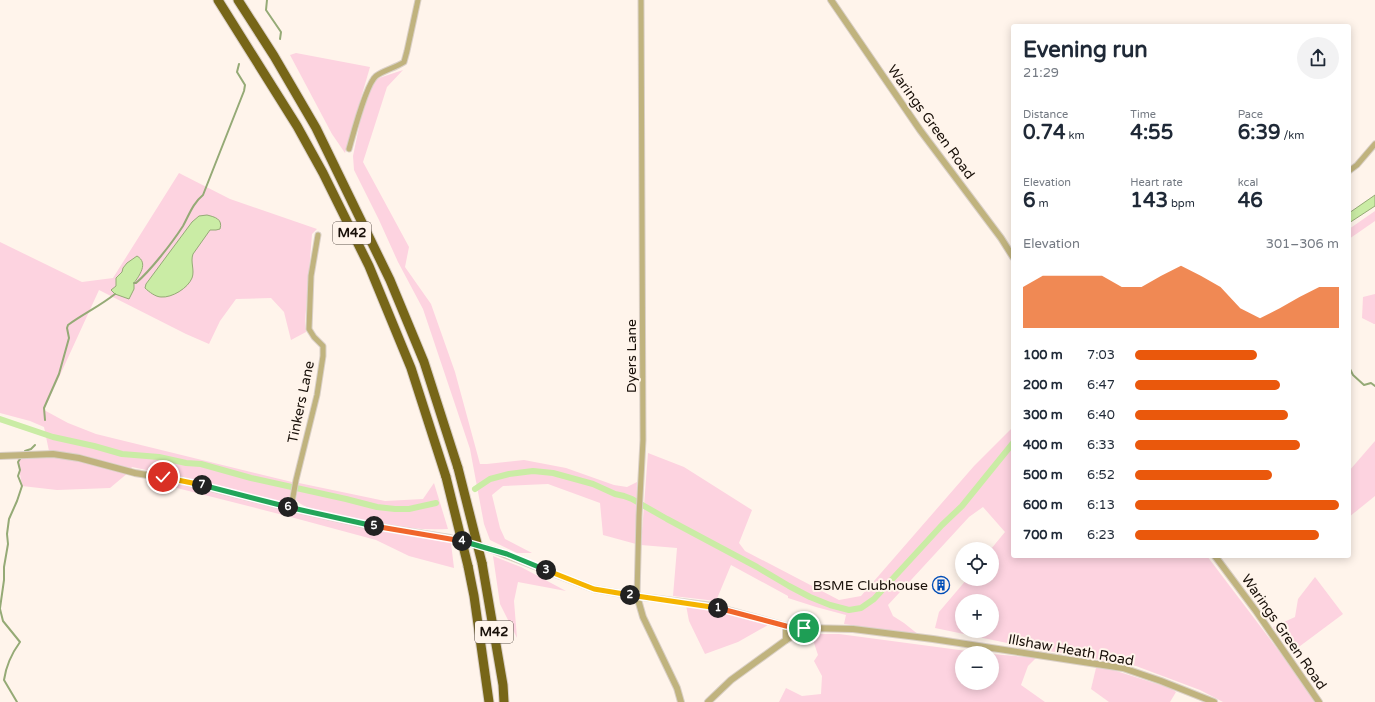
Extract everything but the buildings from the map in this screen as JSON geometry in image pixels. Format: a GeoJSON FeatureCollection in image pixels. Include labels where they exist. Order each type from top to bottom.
{"type":"FeatureCollection","features":[{"type":"Feature","properties":{"kind":"highway","name":"M42"},"geometry":{"type":"LineString","coordinates":[[218,0],[297,126],[323,173],[368,266],[411,368],[446,477],[468,566],[479,626],[489,702]]}},
{"type":"Feature","properties":{"kind":"highway","name":"M42"},"geometry":{"type":"LineString","coordinates":[[238,0],[274,56],[316,128],[390,280],[424,362],[458,468],[482,563],[503,685],[504,702]]}},
{"type":"Feature","properties":{"kind":"street"},"geometry":{"type":"LineString","coordinates":[[349,149],[364,99],[372,81],[378,74],[404,62],[418,0]]}},
{"type":"Feature","properties":{"kind":"street","name":"Dyers Lane"},"geometry":{"type":"LineString","coordinates":[[641,0],[643,440],[637,596],[643,617],[677,688],[681,702]]}},
{"type":"Feature","properties":{"kind":"street","name":"Warings Green Road"},"geometry":{"type":"LineString","coordinates":[[831,0],[920,130],[1001,238],[1011,255]]}},
{"type":"Feature","properties":{"kind":"street"},"geometry":{"type":"LineString","coordinates":[[1351,170],[1375,144]]}},
{"type":"Feature","properties":{"kind":"street","name":"Tinkers Lane"},"geometry":{"type":"LineString","coordinates":[[291,508],[296,480],[317,395],[323,356],[322,346],[309,329],[311,276],[318,234]]}},
{"type":"Feature","properties":{"kind":"street","name":"Illshaw Heath Road"},"geometry":{"type":"LineString","coordinates":[[0,456],[53,454],[79,458],[135,473],[183,481],[367,525],[450,538],[507,554],[594,589],[713,606],[786,626],[853,629],[933,639],[1123,668],[1214,702]]}},
{"type":"Feature","properties":{"kind":"street","name":"Warings Green Road"},"geometry":{"type":"LineString","coordinates":[[1216,558],[1256,611],[1319,702]]}},
{"type":"Feature","properties":{"kind":"street"},"geometry":{"type":"LineString","coordinates":[[786,626],[786,640]]}},
{"type":"Feature","properties":{"kind":"street"},"geometry":{"type":"LineString","coordinates":[[708,702],[731,680],[804,628]]}},
{"type":"Feature","properties":{"kind":"shaded area"},"geometry":{"type":"Polygon","coordinates":[[[296,53],[370,67],[345,153],[332,134],[290,55],[296,53]]]}},
{"type":"Feature","properties":{"kind":"shaded area"},"geometry":{"type":"Polygon","coordinates":[[[403,70],[387,87],[363,162],[409,247],[405,267],[431,304],[455,372],[480,464],[524,460],[566,468],[614,485],[627,487],[637,482],[636,544],[603,535],[600,503],[548,484],[503,486],[492,495],[500,528],[505,539],[532,553],[517,553],[490,540],[484,524],[470,449],[423,309],[398,262],[354,170],[353,156],[365,98],[376,79],[403,70]]]}},
{"type":"Feature","properties":{"kind":"shaded area"},"geometry":{"type":"Polygon","coordinates":[[[179,173],[230,199],[317,229],[312,234],[305,322],[306,332],[291,340],[284,312],[271,298],[236,299],[220,321],[209,344],[99,290],[44,410],[68,423],[96,434],[292,482],[290,496],[278,503],[263,497],[190,479],[132,467],[129,472],[110,488],[57,490],[22,486],[17,457],[50,456],[44,427],[30,421],[0,413],[0,242],[82,282],[113,278],[179,173]]]}},
{"type":"Feature","properties":{"kind":"shaded area"},"geometry":{"type":"Polygon","coordinates":[[[1375,195],[1375,206],[1351,222],[1351,212],[1375,195]]]}},
{"type":"Feature","properties":{"kind":"shaded area"},"geometry":{"type":"Polygon","coordinates":[[[1375,211],[1375,221],[1351,238],[1351,228],[1375,211]]]}},
{"type":"Feature","properties":{"kind":"shaded area"},"geometry":{"type":"Polygon","coordinates":[[[207,215],[218,219],[221,226],[220,229],[210,230],[193,254],[193,275],[190,282],[179,292],[170,296],[159,297],[151,293],[145,288],[146,284],[192,222],[199,216],[207,215]]]}},
{"type":"Feature","properties":{"kind":"shaded area"},"geometry":{"type":"Polygon","coordinates":[[[137,256],[141,259],[143,266],[134,283],[134,289],[129,299],[115,294],[111,290],[116,286],[116,278],[122,272],[127,263],[137,256]]]}},
{"type":"Feature","properties":{"kind":"shaded area"},"geometry":{"type":"Polygon","coordinates":[[[1375,294],[1374,324],[1362,318],[1363,297],[1375,294]]]}},
{"type":"Feature","properties":{"kind":"shaded area"},"geometry":{"type":"Polygon","coordinates":[[[1011,429],[1011,558],[1209,558],[1279,651],[1315,702],[1223,702],[1200,690],[1136,666],[983,638],[999,638],[999,594],[955,594],[955,632],[935,628],[939,612],[961,586],[999,586],[999,542],[997,542],[1005,532],[983,507],[969,517],[888,605],[893,616],[919,635],[844,624],[846,615],[788,598],[788,596],[731,565],[716,601],[673,596],[677,548],[641,545],[648,453],[684,467],[752,510],[739,543],[745,551],[839,600],[861,596],[974,466],[1011,429]]]}},
{"type":"Feature","properties":{"kind":"shaded area"},"geometry":{"type":"Polygon","coordinates":[[[1375,441],[1375,496],[1351,515],[1351,469],[1375,441]]]}},
{"type":"Feature","properties":{"kind":"shaded area"},"geometry":{"type":"Polygon","coordinates":[[[171,481],[386,530],[451,543],[454,568],[409,556],[376,540],[173,487],[171,481]]]}},
{"type":"Feature","properties":{"kind":"shaded area"},"geometry":{"type":"Polygon","coordinates":[[[299,483],[385,501],[423,499],[434,483],[448,529],[419,529],[390,526],[313,509],[304,506],[296,500],[299,483]]]}},
{"type":"Feature","properties":{"kind":"shaded area"},"geometry":{"type":"Polygon","coordinates":[[[493,556],[521,567],[566,591],[518,582],[514,601],[517,638],[500,604],[493,556]]]}},
{"type":"Feature","properties":{"kind":"shaded area"},"geometry":{"type":"Polygon","coordinates":[[[1315,577],[1343,614],[1292,652],[1273,627],[1295,617],[1298,599],[1315,577]]]}},
{"type":"Feature","properties":{"kind":"shaded area"},"geometry":{"type":"Polygon","coordinates":[[[686,605],[712,610],[768,625],[738,642],[705,654],[689,621],[686,605]]]}},
{"type":"Feature","properties":{"kind":"shaded area"},"geometry":{"type":"Polygon","coordinates":[[[811,634],[839,634],[955,649],[955,690],[999,690],[999,655],[1036,658],[1028,666],[1021,685],[1045,702],[779,702],[786,688],[802,696],[821,694],[822,676],[814,661],[818,655],[811,634]]]}},
{"type":"Feature","properties":{"kind":"shaded area"},"geometry":{"type":"Polygon","coordinates":[[[1096,668],[1110,669],[1170,688],[1176,692],[1170,702],[1109,702],[1091,689],[1096,668]]]}},
{"type":"Feature","properties":{"kind":"waterway"},"geometry":{"type":"LineString","coordinates":[[267,0],[266,10],[281,32],[280,39]]}},
{"type":"Feature","properties":{"kind":"waterway"},"geometry":{"type":"LineString","coordinates":[[134,283],[136,283],[148,271],[167,248],[183,226],[194,205],[203,195],[244,91],[245,85],[237,72],[239,64]]}},
{"type":"Feature","properties":{"kind":"waterway"},"geometry":{"type":"LineString","coordinates":[[45,420],[44,408],[59,374],[69,338],[67,328],[68,325],[115,294]]}},
{"type":"Feature","properties":{"kind":"waterway"},"geometry":{"type":"LineString","coordinates":[[1351,371],[1353,375],[1364,385],[1371,383],[1375,386]]}},
{"type":"Feature","properties":{"kind":"waterway"},"geometry":{"type":"LineString","coordinates":[[0,419],[53,437],[122,454],[159,457],[186,463],[201,464],[251,478],[377,507],[409,509],[436,503]]}},
{"type":"Feature","properties":{"kind":"waterway"},"geometry":{"type":"LineString","coordinates":[[25,451],[31,449],[35,445]]}},
{"type":"Feature","properties":{"kind":"waterway"},"geometry":{"type":"LineString","coordinates":[[475,489],[490,479],[509,474],[533,471],[553,473],[593,484],[615,494],[632,499],[810,597],[830,605],[849,610],[861,608],[874,599],[942,525],[962,506],[1011,445]]}},
{"type":"Feature","properties":{"kind":"waterway"},"geometry":{"type":"LineString","coordinates":[[0,608],[8,544],[7,534],[9,519],[22,486],[18,476],[20,470],[18,462],[20,459]]}},
{"type":"Feature","properties":{"kind":"waterway"},"geometry":{"type":"LineString","coordinates":[[0,609],[3,621],[20,642],[10,660],[4,680],[17,702]]}},
{"type":"Feature","properties":{"kind":"place","name":"BSME Clubhouse"},"geometry":{"type":"Point","coordinates":[941,585]}},
{"type":"Feature","properties":{"kind":"route"},"geometry":{"type":"LineString","coordinates":[[163,477],[367,525],[450,538],[507,554],[594,589],[634,596],[713,606],[786,626],[804,628]]}}]}
